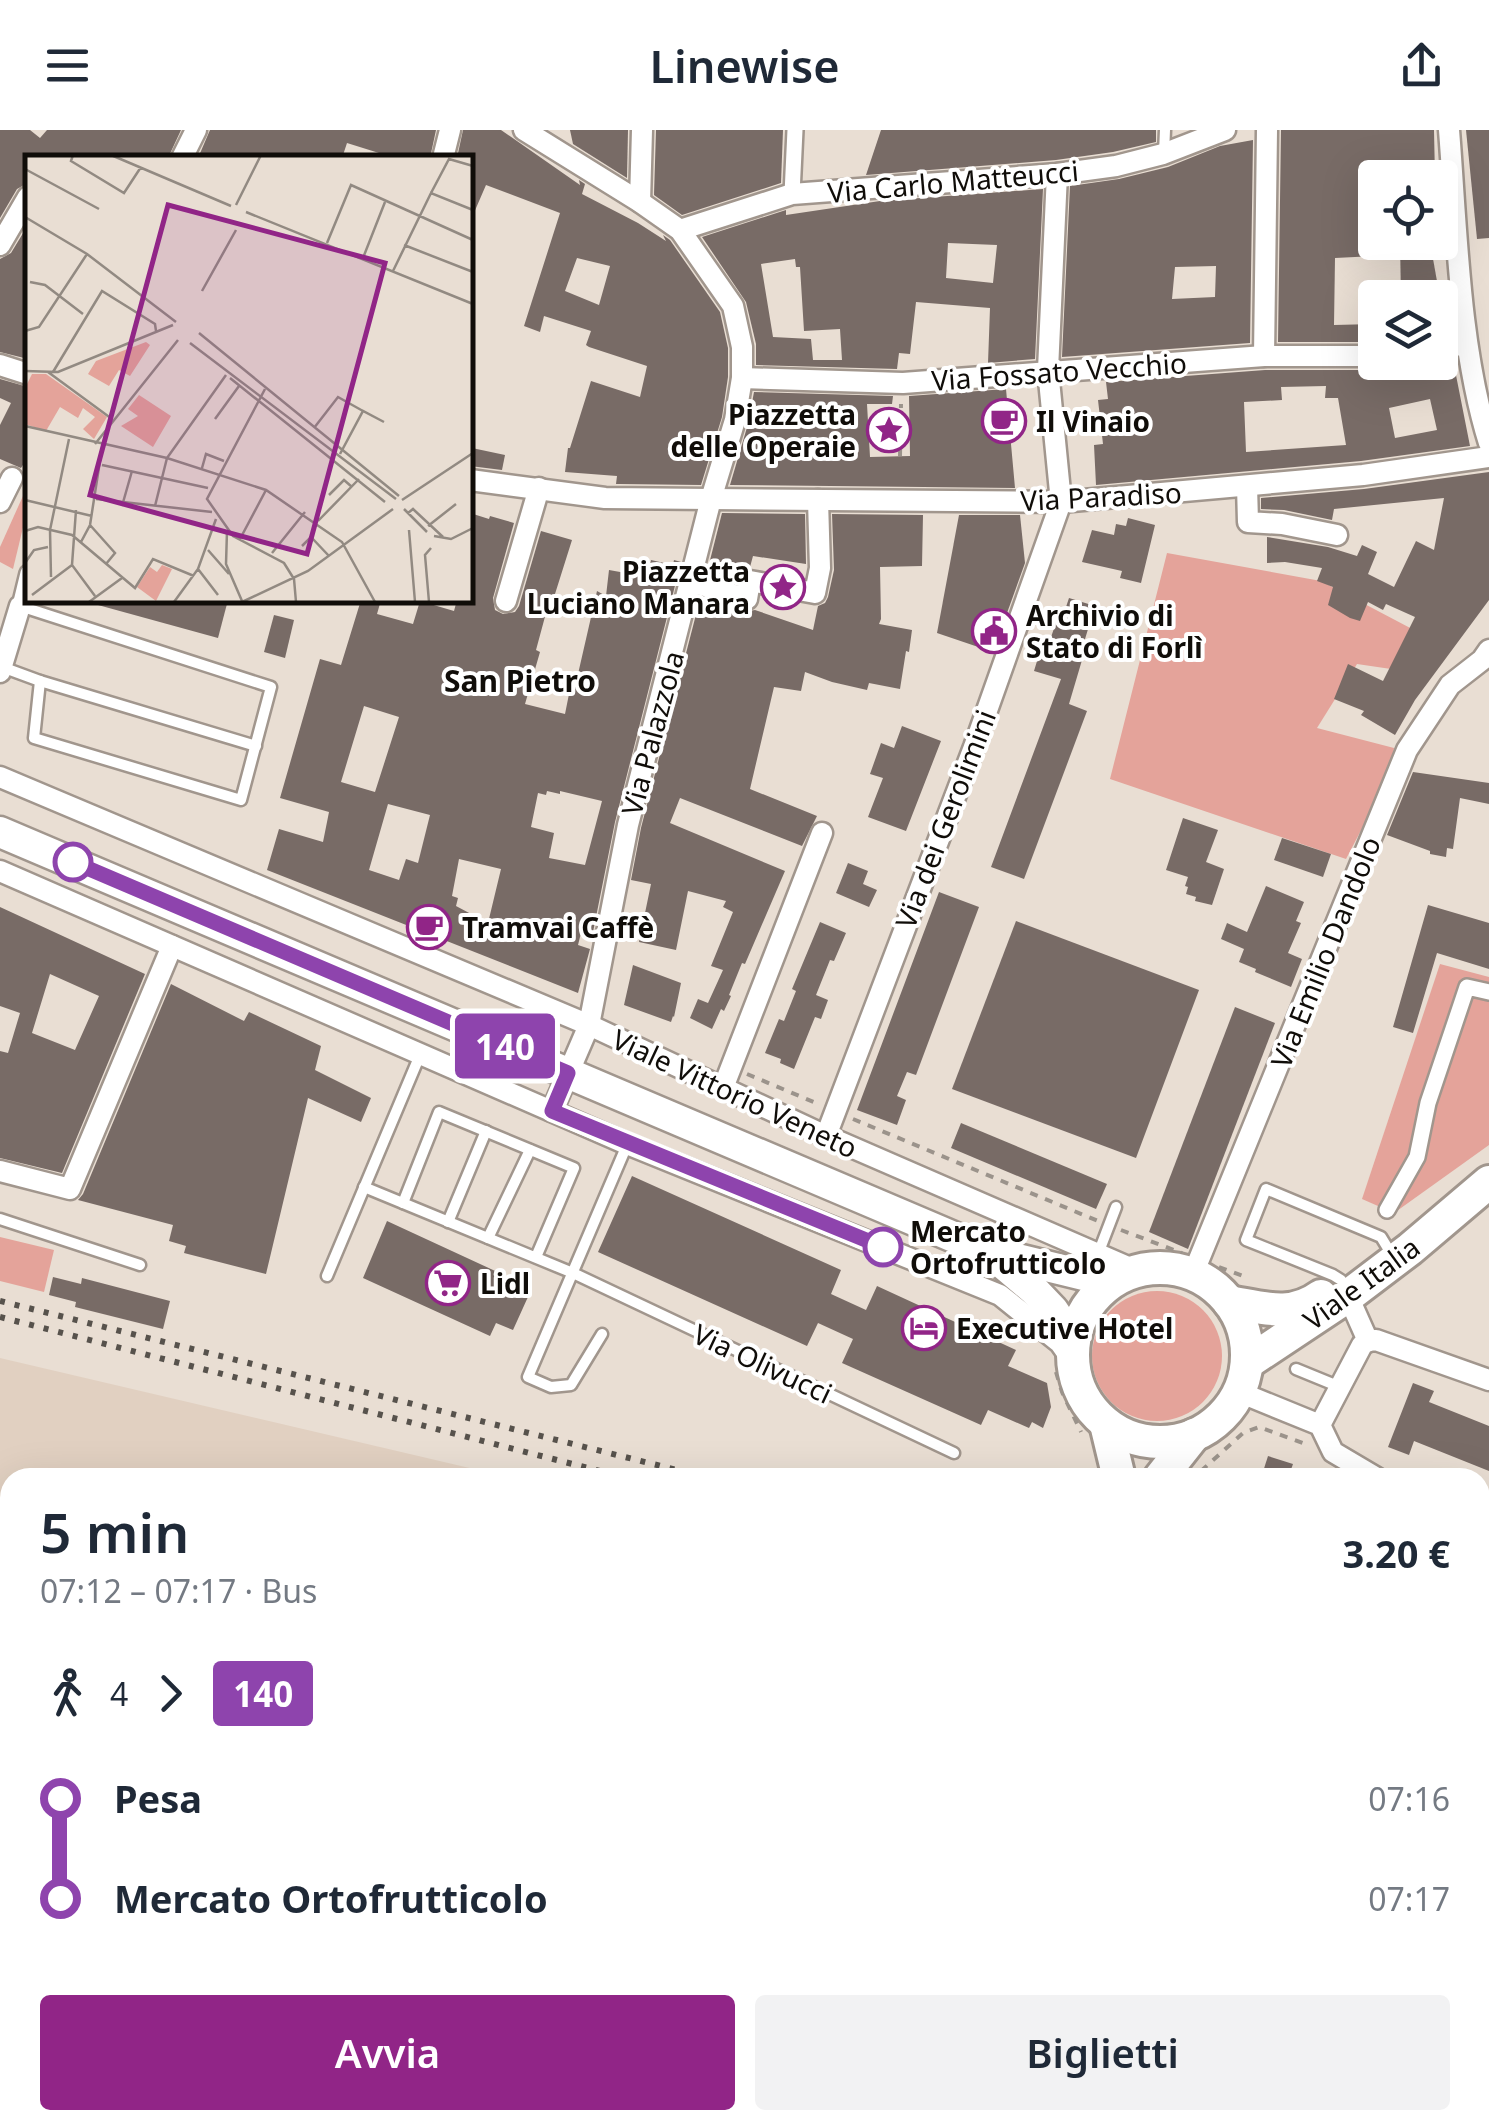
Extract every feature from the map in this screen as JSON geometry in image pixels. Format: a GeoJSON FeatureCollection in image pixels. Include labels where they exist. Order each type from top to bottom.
{"type":"FeatureCollection","features":[{"type":"Feature","properties":{"kind":"main road","name":"Viale Vittorio Veneto"},"geometry":{"type":"LineString","coordinates":[[9,834],[989,1252],[1116,1269]]}},
{"type":"Feature","properties":{"kind":"main road","name":"Viale Italia"},"geometry":{"type":"LineString","coordinates":[[1243,1378],[1345,1288],[1480,1189]]}},
{"type":"Feature","properties":{"kind":"main road","name":"Viale Vittorio Veneto"},"geometry":{"type":"LineString","coordinates":[[989,1252],[1053,1310],[1073,1350]]}},
{"type":"Feature","properties":{"kind":"main road"},"geometry":{"type":"LineString","coordinates":[[1168,1468],[1194,1435],[1220,1417],[1243,1378],[1246,1342],[1238,1290],[1213,1286],[1196,1267],[1116,1269],[1080,1318],[1073,1350],[1077,1384],[1088,1406],[1126,1436],[1148,1442],[1172,1442],[1194,1435]]}},
{"type":"Feature","properties":{"kind":"main road","name":"Viale Italia"},"geometry":{"type":"LineString","coordinates":[[1238,1290],[1284,1312],[1345,1288]]}},
{"type":"Feature","properties":{"kind":"main road"},"geometry":{"type":"LineString","coordinates":[[1106,1424],[1117,1468]]}},
{"type":"Feature","properties":{"kind":"street"},"geometry":{"type":"LineString","coordinates":[[184,155],[196,130]]}},
{"type":"Feature","properties":{"kind":"street"},"geometry":{"type":"LineString","coordinates":[[444,155],[450,130]]}},
{"type":"Feature","properties":{"kind":"street"},"geometry":{"type":"LineString","coordinates":[[524,130],[551,138],[680,230]]}},
{"type":"Feature","properties":{"kind":"street"},"geometry":{"type":"LineString","coordinates":[[640,202],[642,130]]}},
{"type":"Feature","properties":{"kind":"street"},"geometry":{"type":"LineString","coordinates":[[792,194],[795,130]]}},
{"type":"Feature","properties":{"kind":"street","name":"Via Carlo Matteucci"},"geometry":{"type":"LineString","coordinates":[[680,230],[792,194],[1116,166],[1164,154],[1226,130]]}},
{"type":"Feature","properties":{"kind":"street"},"geometry":{"type":"LineString","coordinates":[[1264,356],[1267,130]]}},
{"type":"Feature","properties":{"kind":"street"},"geometry":{"type":"LineString","coordinates":[[1449,130],[1467,344],[1489,443]]}},
{"type":"Feature","properties":{"kind":"street"},"geometry":{"type":"LineString","coordinates":[[1057,174],[1048,370],[1061,502]]}},
{"type":"Feature","properties":{"kind":"street"},"geometry":{"type":"LineString","coordinates":[[0,244],[25,202]]}},
{"type":"Feature","properties":{"kind":"street","name":"Via Palazzola"},"geometry":{"type":"LineString","coordinates":[[552,1111],[589,1025],[628,824],[735,420],[742,378],[742,346],[733,306],[680,230]]}},
{"type":"Feature","properties":{"kind":"street"},"geometry":{"type":"LineString","coordinates":[[1458,345],[1467,344]]}},
{"type":"Feature","properties":{"kind":"street","name":"Via Fossato Vecchio"},"geometry":{"type":"LineString","coordinates":[[742,378],[903,383],[1264,356],[1358,356]]}},
{"type":"Feature","properties":{"kind":"street"},"geometry":{"type":"LineString","coordinates":[[0,365],[25,373]]}},
{"type":"Feature","properties":{"kind":"street","name":"Via Paradiso"},"geometry":{"type":"LineString","coordinates":[[472,480],[606,498],[1061,502],[1363,475],[1489,457]]}},
{"type":"Feature","properties":{"kind":"street"},"geometry":{"type":"LineString","coordinates":[[0,502],[12,478]]}},
{"type":"Feature","properties":{"kind":"street"},"geometry":{"type":"LineString","coordinates":[[1247,486],[1248,522],[1336,535]]}},
{"type":"Feature","properties":{"kind":"street"},"geometry":{"type":"LineString","coordinates":[[506,601],[540,488]]}},
{"type":"Feature","properties":{"kind":"street"},"geometry":{"type":"LineString","coordinates":[[692,582],[747,599],[750,582],[815,594],[820,568],[818,500]]}},
{"type":"Feature","properties":{"kind":"street","name":"Via dei Gerolimini"},"geometry":{"type":"LineString","coordinates":[[826,1136],[967,765],[1061,502]]}},
{"type":"Feature","properties":{"kind":"street"},"geometry":{"type":"LineString","coordinates":[[1,670],[25,585]]}},
{"type":"Feature","properties":{"kind":"street","name":"Via Emilio Dandolo"},"geometry":{"type":"LineString","coordinates":[[1196,1267],[1407,750],[1450,685],[1487,658]]}},
{"type":"Feature","properties":{"kind":"street","name":"Viale Vittorio Veneto"},"geometry":{"type":"LineString","coordinates":[[0,778],[589,1025],[1116,1269]]}},
{"type":"Feature","properties":{"kind":"street"},"geometry":{"type":"LineString","coordinates":[[723,1088],[822,832]]}},
{"type":"Feature","properties":{"kind":"street"},"geometry":{"type":"LineString","coordinates":[[0,870],[627,1144],[1000,1295],[1060,1344],[1073,1350]]}},
{"type":"Feature","properties":{"kind":"street"},"geometry":{"type":"LineString","coordinates":[[0,1172],[70,1189],[172,946]]}},
{"type":"Feature","properties":{"kind":"street"},"geometry":{"type":"LineString","coordinates":[[1387,1210],[1418,1157],[1428,1104],[1467,987],[1489,992]]}},
{"type":"Feature","properties":{"kind":"street"},"geometry":{"type":"LineString","coordinates":[[1345,1288],[1368,1341]]}},
{"type":"Feature","properties":{"kind":"street"},"geometry":{"type":"LineString","coordinates":[[1320,1424],[1362,1345],[1368,1341],[1376,1340],[1489,1380]]}},
{"type":"Feature","properties":{"kind":"street"},"geometry":{"type":"LineString","coordinates":[[1243,1378],[1320,1424],[1334,1452],[1359,1468]]}},
{"type":"Feature","properties":{"kind":"lane"},"geometry":{"type":"LineString","coordinates":[[1164,154],[1165,130]]}},
{"type":"Feature","properties":{"kind":"lane"},"geometry":{"type":"LineString","coordinates":[[20,606],[271,687],[242,800],[34,738],[40,681]]}},
{"type":"Feature","properties":{"kind":"lane"},"geometry":{"type":"LineString","coordinates":[[1,670],[256,746]]}},
{"type":"Feature","properties":{"kind":"lane"},"geometry":{"type":"LineString","coordinates":[[327,1276],[420,1054]]}},
{"type":"Feature","properties":{"kind":"lane"},"geometry":{"type":"LineString","coordinates":[[402,1203],[439,1112],[574,1168],[536,1258]]}},
{"type":"Feature","properties":{"kind":"lane"},"geometry":{"type":"LineString","coordinates":[[448,1222],[486,1132]]}},
{"type":"Feature","properties":{"kind":"lane"},"geometry":{"type":"LineString","coordinates":[[602,1334],[571,1385],[551,1387],[528,1377],[627,1144]]}},
{"type":"Feature","properties":{"kind":"lane"},"geometry":{"type":"LineString","coordinates":[[488,1238],[530,1150]]}},
{"type":"Feature","properties":{"kind":"lane","name":"Via Olivucci"},"geometry":{"type":"LineString","coordinates":[[364,1188],[572,1273],[954,1453]]}},
{"type":"Feature","properties":{"kind":"lane"},"geometry":{"type":"LineString","coordinates":[[1345,1288],[1333,1275],[1246,1240],[1266,1190],[1382,1237],[1391,1253]]}},
{"type":"Feature","properties":{"kind":"lane"},"geometry":{"type":"LineString","coordinates":[[1116,1208],[1109,1226],[1116,1269]]}},
{"type":"Feature","properties":{"kind":"lane"},"geometry":{"type":"LineString","coordinates":[[0,1219],[140,1265]]}},
{"type":"Feature","properties":{"kind":"lane"},"geometry":{"type":"LineString","coordinates":[[1296,1368],[1341,1388]]}},
{"type":"Feature","properties":{"kind":"path"},"geometry":{"type":"LineString","coordinates":[[900,456],[901,404]]}},
{"type":"Feature","properties":{"kind":"path"},"geometry":{"type":"LineString","coordinates":[[1109,1226],[1238,1290]]}},
{"type":"Feature","properties":{"kind":"path"},"geometry":{"type":"LineString","coordinates":[[1205,1468],[1243,1433],[1259,1428],[1310,1446],[1320,1424]]}},
{"type":"Feature","properties":{"kind":"shaded area"},"geometry":{"type":"Polygon","coordinates":[[[25,491],[25,519],[13,569],[0,562],[0,547],[25,491]]]}},
{"type":"Feature","properties":{"kind":"shaded area"},"geometry":{"type":"Polygon","coordinates":[[[1167,553],[1321,581],[1414,630],[1391,669],[1357,664],[1317,728],[1394,748],[1391,773],[1346,859],[1110,779],[1167,553]]]}},
{"type":"Feature","properties":{"kind":"shaded area"},"geometry":{"type":"Polygon","coordinates":[[[1440,964],[1489,977],[1489,1145],[1394,1213],[1362,1199],[1440,964]]]}},
{"type":"Feature","properties":{"kind":"shaded area"},"geometry":{"type":"Polygon","coordinates":[[[0,1237],[54,1250],[44,1292],[0,1281],[0,1237]]]}},
{"type":"Feature","properties":{"kind":"shaded area"},"geometry":{"type":"Polygon","coordinates":[[[1157,1291],[1182,1296],[1203,1310],[1217,1331],[1222,1356],[1217,1381],[1203,1402],[1182,1416],[1157,1421],[1132,1416],[1111,1402],[1097,1381],[1092,1356],[1097,1331],[1111,1310],[1132,1296],[1157,1291]]]}},
{"type":"Feature","properties":{"kind":"shaded area"},"geometry":{"type":"Polygon","coordinates":[[[0,1358],[470,1468],[0,1468],[0,1358]]]}},
{"type":"Feature","properties":{"kind":"building"},"geometry":{"type":"Polygon","coordinates":[[[0,130],[30,130],[40,138],[47,130],[181,130],[169,155],[25,155],[25,185],[17,189],[0,218],[0,130]]]}},
{"type":"Feature","properties":{"kind":"building"},"geometry":{"type":"Polygon","coordinates":[[[210,130],[436,130],[431,155],[379,155],[347,143],[343,155],[199,155],[210,130]]]}},
{"type":"Feature","properties":{"kind":"building"},"geometry":{"type":"Polygon","coordinates":[[[463,130],[501,130],[580,185],[579,180],[585,184],[582,194],[670,240],[720,312],[728,348],[722,417],[701,485],[616,484],[617,476],[565,472],[568,448],[591,381],[640,397],[647,366],[589,347],[586,345],[591,331],[544,316],[540,332],[524,326],[560,213],[486,185],[472,217],[472,155],[458,155],[463,130]],[[577,258],[565,291],[599,305],[610,266],[577,258]]]}},
{"type":"Feature","properties":{"kind":"building"},"geometry":{"type":"Polygon","coordinates":[[[570,130],[628,130],[627,178],[573,144],[570,130]]]}},
{"type":"Feature","properties":{"kind":"building"},"geometry":{"type":"Polygon","coordinates":[[[656,130],[783,130],[781,183],[682,215],[654,195],[656,130]]]}},
{"type":"Feature","properties":{"kind":"building"},"geometry":{"type":"Polygon","coordinates":[[[881,130],[1156,130],[1156,142],[1056,160],[866,175],[881,130]]]}},
{"type":"Feature","properties":{"kind":"building"},"geometry":{"type":"Polygon","coordinates":[[[1281,130],[1434,130],[1435,160],[1358,160],[1358,257],[1335,258],[1334,325],[1358,324],[1358,342],[1278,342],[1281,130]]]}},
{"type":"Feature","properties":{"kind":"building"},"geometry":{"type":"Polygon","coordinates":[[[1466,130],[1489,130],[1489,238],[1477,239],[1466,130]]]}},
{"type":"Feature","properties":{"kind":"building"},"geometry":{"type":"Polygon","coordinates":[[[1253,140],[1250,343],[1062,357],[1070,186],[1168,167],[1220,146],[1253,140]],[[1216,266],[1175,267],[1172,299],[1215,297],[1216,266]]]}},
{"type":"Feature","properties":{"kind":"building"},"geometry":{"type":"Polygon","coordinates":[[[1043,189],[1035,359],[988,363],[990,308],[916,302],[910,354],[899,353],[897,369],[756,365],[756,344],[746,302],[702,237],[786,210],[786,215],[880,201],[1043,189]],[[948,243],[946,278],[993,283],[997,245],[948,243]],[[795,259],[761,264],[773,337],[811,339],[813,360],[842,360],[840,329],[804,331],[800,267],[796,267],[795,259]]]}},
{"type":"Feature","properties":{"kind":"building"},"geometry":{"type":"Polygon","coordinates":[[[25,230],[25,358],[0,352],[0,259],[11,253],[25,230]]]}},
{"type":"Feature","properties":{"kind":"building"},"geometry":{"type":"Polygon","coordinates":[[[1400,260],[1433,260],[1437,280],[1401,280],[1400,260]]]}},
{"type":"Feature","properties":{"kind":"building"},"geometry":{"type":"Polygon","coordinates":[[[1265,370],[1358,370],[1358,380],[1457,380],[1470,446],[1361,461],[1096,485],[1094,445],[1103,444],[1098,400],[1108,399],[1106,382],[1265,370]],[[1326,386],[1281,387],[1282,400],[1244,402],[1246,452],[1346,445],[1338,398],[1325,398],[1326,386]],[[1430,399],[1389,408],[1395,438],[1437,430],[1430,399]]]}},
{"type":"Feature","properties":{"kind":"building"},"geometry":{"type":"Polygon","coordinates":[[[0,379],[25,386],[25,462],[21,468],[0,459],[0,425],[11,403],[0,398],[0,379]]]}},
{"type":"Feature","properties":{"kind":"building"},"geometry":{"type":"Polygon","coordinates":[[[1006,389],[1015,488],[730,485],[754,392],[893,396],[892,404],[867,404],[870,457],[910,456],[909,396],[1006,389]]]}},
{"type":"Feature","properties":{"kind":"building"},"geometry":{"type":"Polygon","coordinates":[[[472,448],[505,455],[502,470],[472,466],[472,448]]]}},
{"type":"Feature","properties":{"kind":"building"},"geometry":{"type":"Polygon","coordinates":[[[1489,472],[1489,600],[1415,700],[1395,735],[1361,715],[1364,711],[1334,699],[1348,664],[1383,681],[1415,617],[1386,604],[1383,610],[1368,602],[1360,621],[1350,618],[1328,605],[1333,587],[1317,581],[1322,568],[1267,563],[1267,537],[1357,556],[1362,545],[1377,552],[1368,574],[1394,587],[1416,541],[1434,550],[1444,498],[1334,509],[1332,520],[1261,509],[1261,498],[1489,472]]]}},
{"type":"Feature","properties":{"kind":"building"},"geometry":{"type":"Polygon","coordinates":[[[722,513],[805,514],[806,564],[753,556],[750,567],[740,572],[736,581],[707,572],[722,513]]]}},
{"type":"Feature","properties":{"kind":"building"},"geometry":{"type":"Polygon","coordinates":[[[472,514],[514,523],[493,598],[495,610],[503,614],[515,612],[519,606],[541,531],[572,540],[546,613],[525,704],[565,714],[597,591],[606,596],[609,570],[648,577],[651,560],[673,565],[674,560],[681,562],[615,822],[593,932],[582,929],[578,945],[590,949],[578,993],[267,870],[279,829],[323,842],[329,812],[280,798],[320,659],[341,665],[360,602],[380,602],[377,614],[413,624],[420,602],[454,611],[456,602],[472,602],[472,514]],[[364,706],[341,782],[375,792],[399,717],[364,706]],[[547,791],[546,795],[538,793],[531,827],[554,833],[549,858],[585,865],[602,801],[547,791]],[[388,804],[369,870],[399,880],[406,859],[418,863],[430,815],[388,804]],[[459,859],[452,896],[458,898],[456,906],[488,923],[501,869],[459,859]]]}},
{"type":"Feature","properties":{"kind":"building"},"geometry":{"type":"Polygon","coordinates":[[[832,514],[923,515],[922,566],[880,567],[879,624],[912,630],[909,652],[906,651],[900,689],[869,683],[867,690],[805,672],[801,691],[774,687],[750,789],[817,816],[802,846],[680,798],[670,823],[785,871],[731,996],[712,1029],[690,1018],[698,999],[708,1003],[723,970],[711,966],[733,912],[723,907],[726,901],[688,891],[676,950],[639,942],[651,884],[631,880],[641,828],[700,599],[743,612],[755,610],[813,630],[818,606],[828,597],[834,570],[832,514]]]}},
{"type":"Feature","properties":{"kind":"building"},"geometry":{"type":"Polygon","coordinates":[[[959,515],[1020,515],[1025,563],[993,652],[937,633],[959,515]]]}},
{"type":"Feature","properties":{"kind":"building"},"geometry":{"type":"Polygon","coordinates":[[[1128,518],[1155,525],[1141,583],[1120,578],[1122,571],[1082,562],[1092,530],[1114,535],[1116,524],[1126,526],[1128,518]]]}},
{"type":"Feature","properties":{"kind":"building"},"geometry":{"type":"Polygon","coordinates":[[[1069,598],[1095,606],[1069,704],[1087,711],[1024,879],[991,867],[1061,679],[1034,671],[1044,638],[1050,640],[1069,598]]]}},
{"type":"Feature","properties":{"kind":"building"},"geometry":{"type":"Polygon","coordinates":[[[98,602],[227,602],[218,638],[98,602]]]}},
{"type":"Feature","properties":{"kind":"building"},"geometry":{"type":"Polygon","coordinates":[[[274,615],[294,620],[285,658],[264,652],[274,615]]]}},
{"type":"Feature","properties":{"kind":"building"},"geometry":{"type":"Polygon","coordinates":[[[902,726],[941,741],[906,831],[868,817],[883,778],[870,774],[881,743],[894,748],[902,726]]]}},
{"type":"Feature","properties":{"kind":"building"},"geometry":{"type":"Polygon","coordinates":[[[1413,772],[1489,783],[1489,804],[1460,798],[1453,849],[1447,848],[1446,857],[1387,835],[1413,772]]]}},
{"type":"Feature","properties":{"kind":"building"},"geometry":{"type":"Polygon","coordinates":[[[1183,818],[1218,830],[1206,862],[1224,869],[1212,905],[1186,894],[1188,877],[1166,870],[1183,818]]]}},
{"type":"Feature","properties":{"kind":"building"},"geometry":{"type":"Polygon","coordinates":[[[1282,838],[1331,854],[1323,877],[1274,860],[1282,838]]]}},
{"type":"Feature","properties":{"kind":"building"},"geometry":{"type":"Polygon","coordinates":[[[848,863],[868,871],[863,884],[877,890],[869,907],[836,893],[848,863]]]}},
{"type":"Feature","properties":{"kind":"building"},"geometry":{"type":"Polygon","coordinates":[[[1266,886],[1304,902],[1296,921],[1301,923],[1288,953],[1302,959],[1291,987],[1239,962],[1244,949],[1221,939],[1227,923],[1247,932],[1266,886]]]}},
{"type":"Feature","properties":{"kind":"building"},"geometry":{"type":"Polygon","coordinates":[[[939,892],[979,907],[916,1075],[907,1072],[897,1096],[906,1100],[897,1125],[857,1110],[939,892]]]}},
{"type":"Feature","properties":{"kind":"building"},"geometry":{"type":"Polygon","coordinates":[[[1428,905],[1489,923],[1489,969],[1437,953],[1413,1033],[1393,1027],[1428,905]]]}},
{"type":"Feature","properties":{"kind":"building"},"geometry":{"type":"Polygon","coordinates":[[[0,907],[145,974],[62,1173],[0,1158],[0,1051],[8,1053],[20,1013],[0,1006],[0,907]],[[50,974],[32,1033],[75,1050],[99,996],[50,974]]]}},
{"type":"Feature","properties":{"kind":"building"},"geometry":{"type":"Polygon","coordinates":[[[1016,921],[1199,990],[1136,1158],[952,1089],[1016,921]]]}},
{"type":"Feature","properties":{"kind":"building"},"geometry":{"type":"Polygon","coordinates":[[[820,922],[846,933],[816,995],[828,1000],[821,1019],[815,1017],[794,1069],[765,1053],[779,1019],[784,1021],[796,991],[792,989],[820,922]]]}},
{"type":"Feature","properties":{"kind":"building"},"geometry":{"type":"Polygon","coordinates":[[[633,965],[681,983],[671,1022],[624,1005],[633,965]]]}},
{"type":"Feature","properties":{"kind":"building"},"geometry":{"type":"Polygon","coordinates":[[[171,984],[244,1021],[249,1012],[321,1046],[315,1070],[371,1098],[361,1122],[308,1098],[266,1274],[184,1253],[186,1246],[169,1241],[173,1225],[78,1200],[171,984]]]}},
{"type":"Feature","properties":{"kind":"building"},"geometry":{"type":"Polygon","coordinates":[[[1235,1007],[1275,1023],[1188,1249],[1149,1232],[1235,1007]]]}},
{"type":"Feature","properties":{"kind":"building"},"geometry":{"type":"Polygon","coordinates":[[[961,1123],[1107,1184],[1096,1209],[951,1148],[961,1123]]]}},
{"type":"Feature","properties":{"kind":"building"},"geometry":{"type":"Polygon","coordinates":[[[632,1176],[841,1270],[831,1294],[866,1310],[877,1286],[1016,1350],[1008,1366],[1047,1383],[1051,1407],[1043,1428],[1032,1422],[1029,1428],[988,1410],[981,1425],[842,1363],[853,1339],[818,1323],[807,1346],[598,1252],[632,1176]]]}},
{"type":"Feature","properties":{"kind":"building","name":"Lidl"},"geometry":{"type":"Polygon","coordinates":[[[387,1221],[532,1288],[513,1330],[496,1323],[490,1336],[363,1278],[387,1221]]]}},
{"type":"Feature","properties":{"kind":"building"},"geometry":{"type":"Polygon","coordinates":[[[53,1277],[81,1284],[82,1278],[170,1301],[163,1329],[75,1307],[76,1302],[49,1295],[53,1277]]]}},
{"type":"Feature","properties":{"kind":"building"},"geometry":{"type":"Polygon","coordinates":[[[1413,1383],[1434,1391],[1429,1402],[1489,1426],[1489,1468],[1414,1441],[1409,1455],[1388,1447],[1413,1383]]]}},
{"type":"Feature","properties":{"kind":"building"},"geometry":{"type":"Polygon","coordinates":[[[1268,1456],[1293,1464],[1292,1468],[1264,1468],[1268,1456]]]}},
{"type":"Feature","properties":{"kind":"railway"},"geometry":{"type":"LineString","coordinates":[[0,1301],[669,1468]]}},
{"type":"Feature","properties":{"kind":"railway"},"geometry":{"type":"LineString","coordinates":[[0,1317],[588,1468]]}},
{"type":"Feature","properties":{"kind":"bus line","name":"140"},"geometry":{"type":"LineString","coordinates":[[73,862],[568,1073],[552,1111],[883,1247]]}},
{"type":"Feature","properties":{"kind":"place","name":"Il Vinaio"},"geometry":{"type":"Point","coordinates":[1004,421]}},
{"type":"Feature","properties":{"kind":"place","name":"Piazzetta delle Operaie"},"geometry":{"type":"Point","coordinates":[889,430]}},
{"type":"Feature","properties":{"kind":"place","name":"Piazzetta Luciano Manara"},"geometry":{"type":"Point","coordinates":[783,587]}},
{"type":"Feature","properties":{"kind":"place","name":"Archivio di Stato di Forlì"},"geometry":{"type":"Point","coordinates":[994,631]}},
{"type":"Feature","properties":{"kind":"place","name":"Tramvai Caffè"},"geometry":{"type":"Point","coordinates":[429,927]}},
{"type":"Feature","properties":{"kind":"place","name":"Mercato Ortofrutticolo"},"geometry":{"type":"Point","coordinates":[883,1247]}},
{"type":"Feature","properties":{"kind":"place","name":"Lidl"},"geometry":{"type":"Point","coordinates":[448,1283]}},
{"type":"Feature","properties":{"kind":"place","name":"Executive Hotel"},"geometry":{"type":"Point","coordinates":[924,1328]}},
{"type":"Feature","properties":{"kind":"district","name":"San Pietro"},"geometry":{"type":"Point","coordinates":[520,680]}}]}
